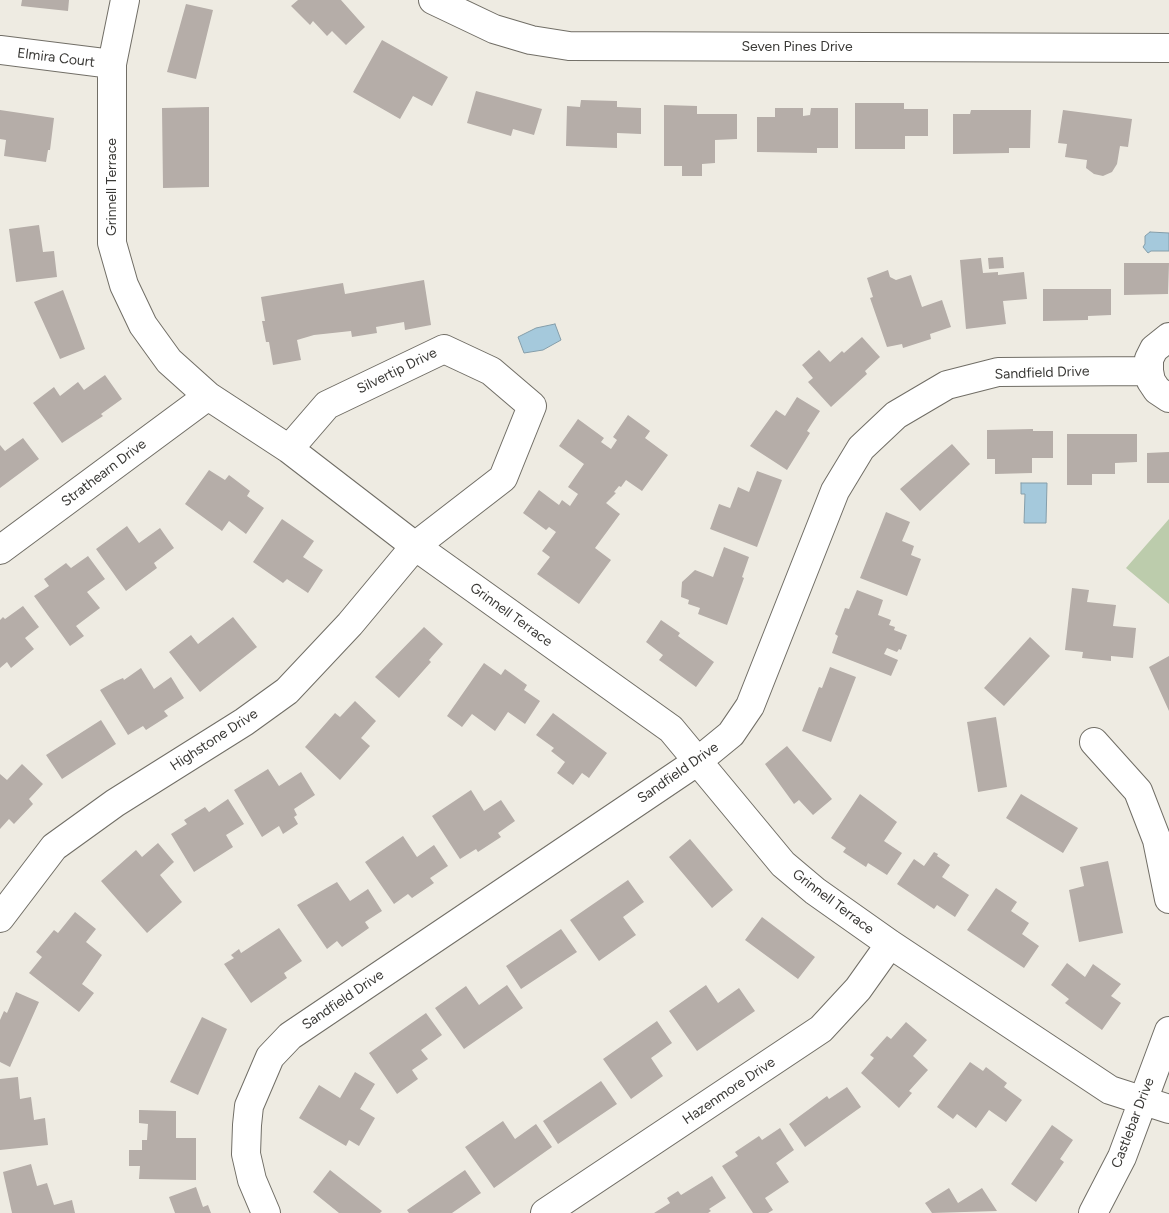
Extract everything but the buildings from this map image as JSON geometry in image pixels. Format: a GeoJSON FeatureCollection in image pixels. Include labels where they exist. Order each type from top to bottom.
{"type":"FeatureCollection","features":[{"type":"Feature","properties":{"kind":"street","name":"Grinnell Terrace"},"geometry":{"type":"LineString","coordinates":[[126,0],[112,64],[112,243],[124,285],[143,325],[168,361],[208,396],[289,449],[415,546],[671,728],[783,864],[815,891],[890,944],[1110,1090],[1169,1109]]}},
{"type":"Feature","properties":{"kind":"street","name":"Seven Pines Drive"},"geometry":{"type":"LineString","coordinates":[[433,0],[494,29],[531,40],[569,46],[1169,48]]}},
{"type":"Feature","properties":{"kind":"street","name":"Elmira Court"},"geometry":{"type":"LineString","coordinates":[[0,50],[112,64]]}},
{"type":"Feature","properties":{"kind":"street"},"geometry":{"type":"LineString","coordinates":[[1169,337],[1154,348],[1149,359],[1148,371],[1151,381],[1157,390],[1169,398]]}},
{"type":"Feature","properties":{"kind":"street","name":"Silvertip Drive"},"geometry":{"type":"LineString","coordinates":[[289,449],[327,405],[444,349],[491,371],[532,406],[503,478],[415,546]]}},
{"type":"Feature","properties":{"kind":"street","name":"Sandfield Drive"},"geometry":{"type":"LineString","coordinates":[[266,1213],[252,1180],[246,1154],[249,1106],[270,1057],[290,1036],[698,761],[731,734],[750,706],[835,491],[861,448],[896,415],[947,385],[998,372],[1148,371]]}},
{"type":"Feature","properties":{"kind":"street","name":"Strathearn Drive"},"geometry":{"type":"LineString","coordinates":[[0,550],[208,396]]}},
{"type":"Feature","properties":{"kind":"street","name":"Highstone Drive"},"geometry":{"type":"LineString","coordinates":[[0,918],[54,847],[115,803],[244,722],[287,691],[350,624],[415,546]]}},
{"type":"Feature","properties":{"kind":"street"},"geometry":{"type":"LineString","coordinates":[[1094,742],[1138,791],[1157,840],[1169,899]]}},
{"type":"Feature","properties":{"kind":"street","name":"Hazenmore Drive"},"geometry":{"type":"LineString","coordinates":[[546,1213],[821,1029],[858,989],[890,944]]}},
{"type":"Feature","properties":{"kind":"street","name":"Castlebar Drive"},"geometry":{"type":"LineString","coordinates":[[1093,1213],[1122,1156],[1169,1032]]}},
{"type":"Feature","properties":{"kind":"green space"},"geometry":{"type":"Polygon","coordinates":[[[1169,519],[1169,604],[1126,568],[1169,519]]]}},
{"type":"Feature","properties":{"kind":"water"},"geometry":{"type":"Polygon","coordinates":[[[1150,232],[1169,233],[1169,251],[1151,251],[1148,253],[1143,247],[1145,236],[1150,232]]]}},
{"type":"Feature","properties":{"kind":"water"},"geometry":{"type":"Polygon","coordinates":[[[555,324],[561,340],[543,350],[524,353],[518,337],[536,328],[555,324]]]}},
{"type":"Feature","properties":{"kind":"water"},"geometry":{"type":"Polygon","coordinates":[[[1021,483],[1047,483],[1046,523],[1024,523],[1025,494],[1021,494],[1021,483]]]}}]}
